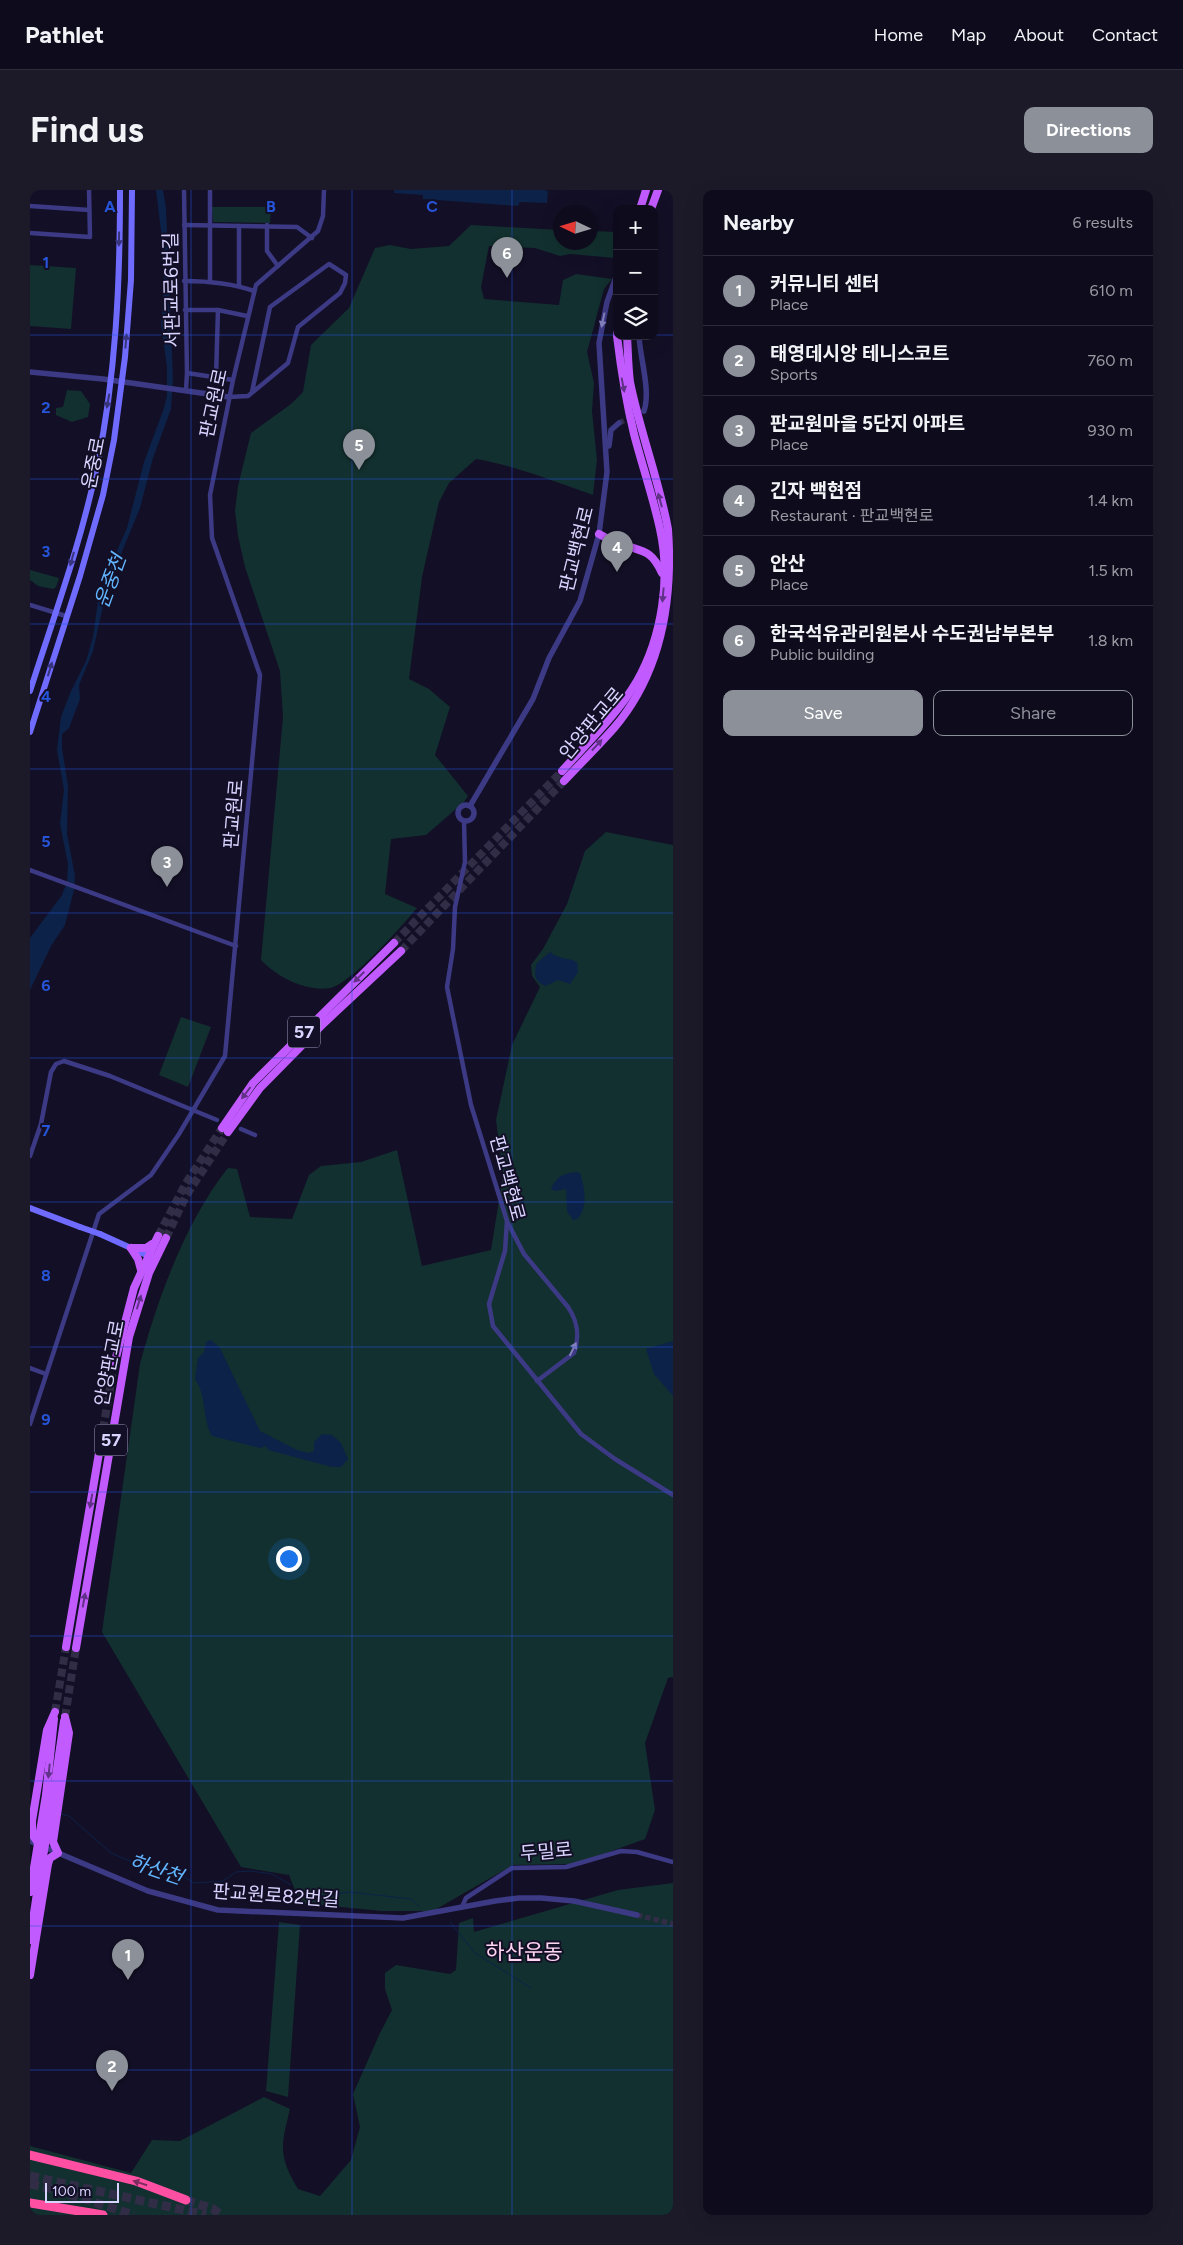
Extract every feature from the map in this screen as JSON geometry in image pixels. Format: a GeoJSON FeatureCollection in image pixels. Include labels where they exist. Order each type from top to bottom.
{"type":"FeatureCollection","features":[{"type":"Feature","properties":{"kind":"highway"},"geometry":{"type":"LineString","coordinates":[[30,2155],[136,2181],[186,2200]]}},
{"type":"Feature","properties":{"kind":"highway"},"geometry":{"type":"LineString","coordinates":[[30,2203],[103,2215]]}},
{"type":"Feature","properties":{"kind":"main road","name":"운중로"},"geometry":{"type":"LineString","coordinates":[[30,691],[57,613],[97,466],[112,381],[117,329],[120,190]]}},
{"type":"Feature","properties":{"kind":"main road","name":"운중로"},"geometry":{"type":"LineString","coordinates":[[30,732],[80,576],[102,495],[114,440],[122,383],[131,280],[132,190]]}},
{"type":"Feature","properties":{"kind":"main road"},"geometry":{"type":"LineString","coordinates":[[641,205],[646,190]]}},
{"type":"Feature","properties":{"kind":"main road"},"geometry":{"type":"LineString","coordinates":[[652,205],[658,190]]}},
{"type":"Feature","properties":{"kind":"main road","name":"안양판교로"},"geometry":{"type":"LineString","coordinates":[[562,771],[608,722],[638,679],[659,625],[664,577],[660,530],[622,383],[618,340]]}},
{"type":"Feature","properties":{"kind":"main road","name":"안양판교로"},"geometry":{"type":"LineString","coordinates":[[564,781],[614,727],[644,682],[655,661],[666,626],[671,597],[671,555],[668,529],[630,380],[627,340]]}},
{"type":"Feature","properties":{"kind":"main road"},"geometry":{"type":"LineString","coordinates":[[599,534],[623,545],[644,550],[653,556],[664,577]]}},
{"type":"Feature","properties":{"kind":"main road","name":"57"},"geometry":{"type":"LineString","coordinates":[[394,943],[253,1083],[225,1130],[260,1088],[324,1023],[401,951]]}},
{"type":"Feature","properties":{"kind":"main road"},"geometry":{"type":"LineString","coordinates":[[30,1208],[100,1234],[156,1259]]}},
{"type":"Feature","properties":{"kind":"main road"},"geometry":{"type":"LineString","coordinates":[[131,1248],[146,1248],[160,1238]]}},
{"type":"Feature","properties":{"kind":"main road","name":"안양판교로"},"geometry":{"type":"LineString","coordinates":[[114,1365],[128,1306],[141,1270],[148,1255],[160,1238]]}},
{"type":"Feature","properties":{"kind":"main road","name":"안양판교로"},"geometry":{"type":"LineString","coordinates":[[76,1648],[129,1337],[142,1291],[156,1259],[160,1238]]}},
{"type":"Feature","properties":{"kind":"main road"},"geometry":{"type":"LineString","coordinates":[[131,1248],[138,1259],[141,1270]]}},
{"type":"Feature","properties":{"kind":"main road","name":"57"},"geometry":{"type":"LineString","coordinates":[[66,1647],[99,1453]]}},
{"type":"Feature","properties":{"kind":"main road"},"geometry":{"type":"LineString","coordinates":[[30,1975],[48,1864],[50,1858],[58,1853],[53,1842],[55,1828],[53,1797],[55,1712],[47,1730],[31,1824],[32,1834],[44,1852],[48,1864]]}},
{"type":"Feature","properties":{"kind":"main road"},"geometry":{"type":"LineString","coordinates":[[30,1940],[33,1893],[53,1797],[65,1717]]}},
{"type":"Feature","properties":{"kind":"main road"},"geometry":{"type":"LineString","coordinates":[[30,1850],[49,1841],[55,1828]]}},
{"type":"Feature","properties":{"kind":"street"},"geometry":{"type":"LineString","coordinates":[[30,233],[90,237],[89,190]]}},
{"type":"Feature","properties":{"kind":"street","name":"서판교로6번길"},"geometry":{"type":"LineString","coordinates":[[184,190],[186,390]]}},
{"type":"Feature","properties":{"kind":"street"},"geometry":{"type":"LineString","coordinates":[[210,190],[210,281]]}},
{"type":"Feature","properties":{"kind":"street","name":"판교원로"},"geometry":{"type":"LineString","coordinates":[[30,1424],[99,1214],[151,1175],[225,1056],[260,682],[258,667],[212,538],[210,496],[229,398],[256,284],[318,231],[323,216],[324,190]]}},
{"type":"Feature","properties":{"kind":"street"},"geometry":{"type":"LineString","coordinates":[[30,206],[89,210]]}},
{"type":"Feature","properties":{"kind":"street"},"geometry":{"type":"LineString","coordinates":[[184,225],[297,227],[312,238]]}},
{"type":"Feature","properties":{"kind":"street"},"geometry":{"type":"LineString","coordinates":[[267,225],[267,251],[278,266]]}},
{"type":"Feature","properties":{"kind":"street"},"geometry":{"type":"LineString","coordinates":[[238,286],[239,226]]}},
{"type":"Feature","properties":{"kind":"street"},"geometry":{"type":"LineString","coordinates":[[30,372],[186,390],[229,398],[248,396],[288,363],[298,327],[340,293],[346,283],[346,275],[329,264],[270,307],[252,392]]}},
{"type":"Feature","properties":{"kind":"street"},"geometry":{"type":"LineString","coordinates":[[184,281],[210,281],[254,291]]}},
{"type":"Feature","properties":{"kind":"street","name":"판교백현로"},"geometry":{"type":"LineString","coordinates":[[470,806],[533,699],[549,658],[580,601],[599,534],[607,472],[607,455],[599,342],[607,302],[613,285]]}},
{"type":"Feature","properties":{"kind":"street"},"geometry":{"type":"LineString","coordinates":[[185,310],[218,310],[247,316]]}},
{"type":"Feature","properties":{"kind":"street"},"geometry":{"type":"LineString","coordinates":[[216,377],[218,310]]}},
{"type":"Feature","properties":{"kind":"street"},"geometry":{"type":"LineString","coordinates":[[639,340],[646,405],[644,411]]}},
{"type":"Feature","properties":{"kind":"street"},"geometry":{"type":"LineString","coordinates":[[187,373],[233,380]]}},
{"type":"Feature","properties":{"kind":"street"},"geometry":{"type":"LineString","coordinates":[[604,418],[610,423],[619,423],[611,430],[607,455]]}},
{"type":"Feature","properties":{"kind":"street"},"geometry":{"type":"LineString","coordinates":[[30,605],[66,616]]}},
{"type":"Feature","properties":{"kind":"street"},"geometry":{"type":"LineString","coordinates":[[464,805],[470,806],[474,811],[474,816],[469,821],[464,821],[460,818],[458,810],[464,805]]}},
{"type":"Feature","properties":{"kind":"street","name":"판교백현로"},"geometry":{"type":"LineString","coordinates":[[464,821],[464,862],[455,909],[453,949],[447,987],[471,1105],[507,1221],[505,1251],[491,1296],[490,1319],[493,1326],[581,1434],[615,1459],[673,1495]]}},
{"type":"Feature","properties":{"kind":"street"},"geometry":{"type":"LineString","coordinates":[[30,870],[236,946]]}},
{"type":"Feature","properties":{"kind":"street"},"geometry":{"type":"LineString","coordinates":[[30,1156],[41,1124],[51,1072],[56,1064],[64,1060],[110,1076],[217,1120]]}},
{"type":"Feature","properties":{"kind":"street"},"geometry":{"type":"LineString","coordinates":[[241,1130],[256,1135]]}},
{"type":"Feature","properties":{"kind":"street"},"geometry":{"type":"LineString","coordinates":[[507,1221],[524,1254],[574,1315],[578,1330],[574,1353],[537,1380]]}},
{"type":"Feature","properties":{"kind":"street"},"geometry":{"type":"LineString","coordinates":[[30,1368],[46,1374]]}},
{"type":"Feature","properties":{"kind":"street","name":"판교원로82번길"},"geometry":{"type":"LineString","coordinates":[[30,1841],[148,1891],[218,1910],[403,1918],[519,1898],[541,1898],[574,1901],[637,1915]]}},
{"type":"Feature","properties":{"kind":"street","name":"두밀로"},"geometry":{"type":"LineString","coordinates":[[462,1907],[466,1898],[512,1868],[566,1867],[621,1851],[637,1852],[673,1862]]}},
{"type":"Feature","properties":{"kind":"green space"},"geometry":{"type":"Polygon","coordinates":[[[212,207],[271,207],[270,223],[213,222],[212,207]]]}},
{"type":"Feature","properties":{"kind":"green space"},"geometry":{"type":"Polygon","coordinates":[[[471,225],[553,230],[553,250],[598,250],[598,231],[613,232],[613,258],[570,254],[560,256],[535,248],[489,246],[481,287],[484,299],[559,305],[563,280],[576,274],[612,279],[604,289],[587,352],[594,383],[592,411],[597,460],[593,495],[521,470],[476,459],[449,483],[439,502],[422,577],[409,679],[429,689],[450,707],[435,755],[468,796],[464,802],[426,835],[391,839],[385,894],[417,908],[376,953],[350,976],[330,988],[311,988],[292,982],[275,972],[261,960],[283,717],[280,671],[245,567],[238,536],[235,511],[238,486],[251,433],[291,404],[303,392],[311,345],[349,308],[375,248],[390,245],[411,249],[449,246],[471,225]]]}},
{"type":"Feature","properties":{"kind":"green space"},"geometry":{"type":"Polygon","coordinates":[[[30,265],[76,268],[71,329],[30,326],[30,265]]]}},
{"type":"Feature","properties":{"kind":"green space"},"geometry":{"type":"Polygon","coordinates":[[[67,390],[81,391],[90,404],[88,417],[72,422],[56,415],[56,408],[63,407],[67,390]]]}},
{"type":"Feature","properties":{"kind":"green space"},"geometry":{"type":"Polygon","coordinates":[[[30,570],[59,578],[56,587],[53,589],[38,586],[30,580],[30,570]]]}},
{"type":"Feature","properties":{"kind":"green space"},"geometry":{"type":"Polygon","coordinates":[[[606,832],[673,845],[673,1677],[668,1678],[645,1743],[655,1810],[645,1839],[576,1864],[513,1865],[433,1911],[382,1911],[300,1903],[289,1875],[241,1867],[102,1632],[140,1364],[147,1339],[164,1288],[186,1236],[213,1189],[228,1168],[237,1169],[250,1217],[292,1219],[309,1175],[321,1166],[361,1162],[397,1150],[422,1266],[491,1250],[503,1175],[496,1120],[512,1045],[540,987],[532,976],[531,965],[543,949],[567,904],[585,851],[606,832]]]}},
{"type":"Feature","properties":{"kind":"green space"},"geometry":{"type":"Polygon","coordinates":[[[181,1017],[211,1027],[188,1087],[159,1075],[181,1017]]]}},
{"type":"Feature","properties":{"kind":"green space"},"geometry":{"type":"Polygon","coordinates":[[[673,1883],[673,2215],[30,2215],[30,2146],[131,2173],[152,2140],[180,2141],[264,2097],[290,2109],[283,2141],[284,2159],[287,2168],[298,2189],[320,2196],[351,2160],[360,2127],[353,2094],[392,2010],[385,1989],[385,1973],[396,1965],[450,1974],[456,1970],[459,1923],[473,1918],[474,1932],[618,1890],[673,1883]]]}},
{"type":"Feature","properties":{"kind":"green space"},"geometry":{"type":"Polygon","coordinates":[[[279,1922],[300,1925],[288,2097],[266,2091],[279,1922]]]}},
{"type":"Feature","properties":{"kind":"water"},"geometry":{"type":"Polygon","coordinates":[[[156,190],[163,190],[166,208],[173,379],[171,409],[153,458],[140,508],[107,588],[93,651],[79,685],[80,699],[69,728],[62,734],[62,748],[68,786],[67,834],[75,876],[74,890],[65,925],[51,946],[30,990],[30,938],[62,895],[67,882],[68,864],[60,824],[64,790],[57,750],[61,717],[86,661],[93,637],[98,601],[127,528],[144,462],[167,396],[167,367],[161,325],[164,286],[162,239],[156,190]]]}},
{"type":"Feature","properties":{"kind":"water"},"geometry":{"type":"Polygon","coordinates":[[[394,190],[548,191],[547,203],[520,202],[518,206],[423,199],[423,195],[394,193],[394,190]]]}},
{"type":"Feature","properties":{"kind":"water"},"geometry":{"type":"Polygon","coordinates":[[[550,952],[577,962],[578,972],[570,984],[558,980],[546,986],[537,980],[535,970],[537,963],[550,952]]]}},
{"type":"Feature","properties":{"kind":"water"},"geometry":{"type":"Polygon","coordinates":[[[576,1172],[580,1173],[582,1179],[584,1203],[578,1219],[573,1220],[567,1211],[566,1189],[555,1191],[551,1189],[560,1176],[576,1172]]]}},
{"type":"Feature","properties":{"kind":"water"},"geometry":{"type":"Polygon","coordinates":[[[211,1340],[220,1348],[260,1431],[297,1450],[309,1453],[314,1451],[314,1442],[322,1434],[332,1435],[341,1443],[348,1459],[341,1467],[332,1467],[268,1450],[266,1446],[260,1448],[212,1436],[199,1386],[195,1379],[198,1358],[204,1352],[206,1342],[211,1340]]]}},
{"type":"Feature","properties":{"kind":"water"},"geometry":{"type":"Polygon","coordinates":[[[673,1341],[673,1396],[654,1374],[646,1349],[673,1341]]]}},
{"type":"Feature","properties":{"kind":"waterway","name":"하산천"},"geometry":{"type":"LineString","coordinates":[[61,1814],[69,1816],[111,1853],[137,1864],[175,1871],[194,1883],[223,1881],[236,1872],[251,1871],[272,1874],[291,1885]]}},
{"type":"Feature","properties":{"kind":"waterway","name":"하산천"},"geometry":{"type":"LineString","coordinates":[[299,1890],[315,1897],[350,1892],[411,1899],[419,1906]]}},
{"type":"Feature","properties":{"kind":"waterway","name":"하산천"},"geometry":{"type":"LineString","coordinates":[[450,1922],[475,1953],[531,1988]]}},
{"type":"Feature","properties":{"kind":"tunnel"},"geometry":{"type":"LineString","coordinates":[[619,423],[644,411]]}},
{"type":"Feature","properties":{"kind":"tunnel"},"geometry":{"type":"LineString","coordinates":[[394,943],[562,771]]}},
{"type":"Feature","properties":{"kind":"tunnel"},"geometry":{"type":"LineString","coordinates":[[401,951],[564,781]]}},
{"type":"Feature","properties":{"kind":"tunnel"},"geometry":{"type":"LineString","coordinates":[[158,1236],[186,1183],[222,1128]]}},
{"type":"Feature","properties":{"kind":"tunnel"},"geometry":{"type":"LineString","coordinates":[[166,1238],[186,1196],[228,1132]]}},
{"type":"Feature","properties":{"kind":"tunnel"},"geometry":{"type":"LineString","coordinates":[[99,1453],[114,1365]]}},
{"type":"Feature","properties":{"kind":"tunnel"},"geometry":{"type":"LineString","coordinates":[[55,1712],[66,1647]]}},
{"type":"Feature","properties":{"kind":"tunnel"},"geometry":{"type":"LineString","coordinates":[[65,1717],[76,1648]]}},
{"type":"Feature","properties":{"kind":"tunnel"},"geometry":{"type":"LineString","coordinates":[[637,1915],[673,1924]]}},
{"type":"Feature","properties":{"kind":"tunnel"},"geometry":{"type":"LineString","coordinates":[[30,2176],[206,2215]]}},
{"type":"Feature","properties":{"kind":"tunnel"},"geometry":{"type":"LineString","coordinates":[[30,2184],[53,2189],[134,2215]]}},
{"type":"Feature","properties":{"kind":"tunnel"},"geometry":{"type":"LineString","coordinates":[[186,2200],[213,2209],[221,2215]]}},
{"type":"Feature","properties":{"kind":"place","name":"한국석유관리원본사 수도권남부본부"},"geometry":{"type":"Point","coordinates":[507,278]}},
{"type":"Feature","properties":{"kind":"place","name":"안산"},"geometry":{"type":"Point","coordinates":[359,470]}},
{"type":"Feature","properties":{"kind":"place","name":"긴자 백현점"},"geometry":{"type":"Point","coordinates":[617,572]}},
{"type":"Feature","properties":{"kind":"place","name":"판교원마을 5단지 아파트"},"geometry":{"type":"Point","coordinates":[167,887]}},
{"type":"Feature","properties":{"kind":"place","name":"커뮤니티 센터"},"geometry":{"type":"Point","coordinates":[128,1980]}},
{"type":"Feature","properties":{"kind":"place","name":"태영데시앙 테니스코트"},"geometry":{"type":"Point","coordinates":[112,2091]}},
{"type":"Feature","properties":{"kind":"district","name":"하산운동"},"geometry":{"type":"Point","coordinates":[524,1952]}},
{"type":"Feature","properties":{"kind":"water label","name":"운중천"},"geometry":{"type":"Point","coordinates":[110,581]}}]}
